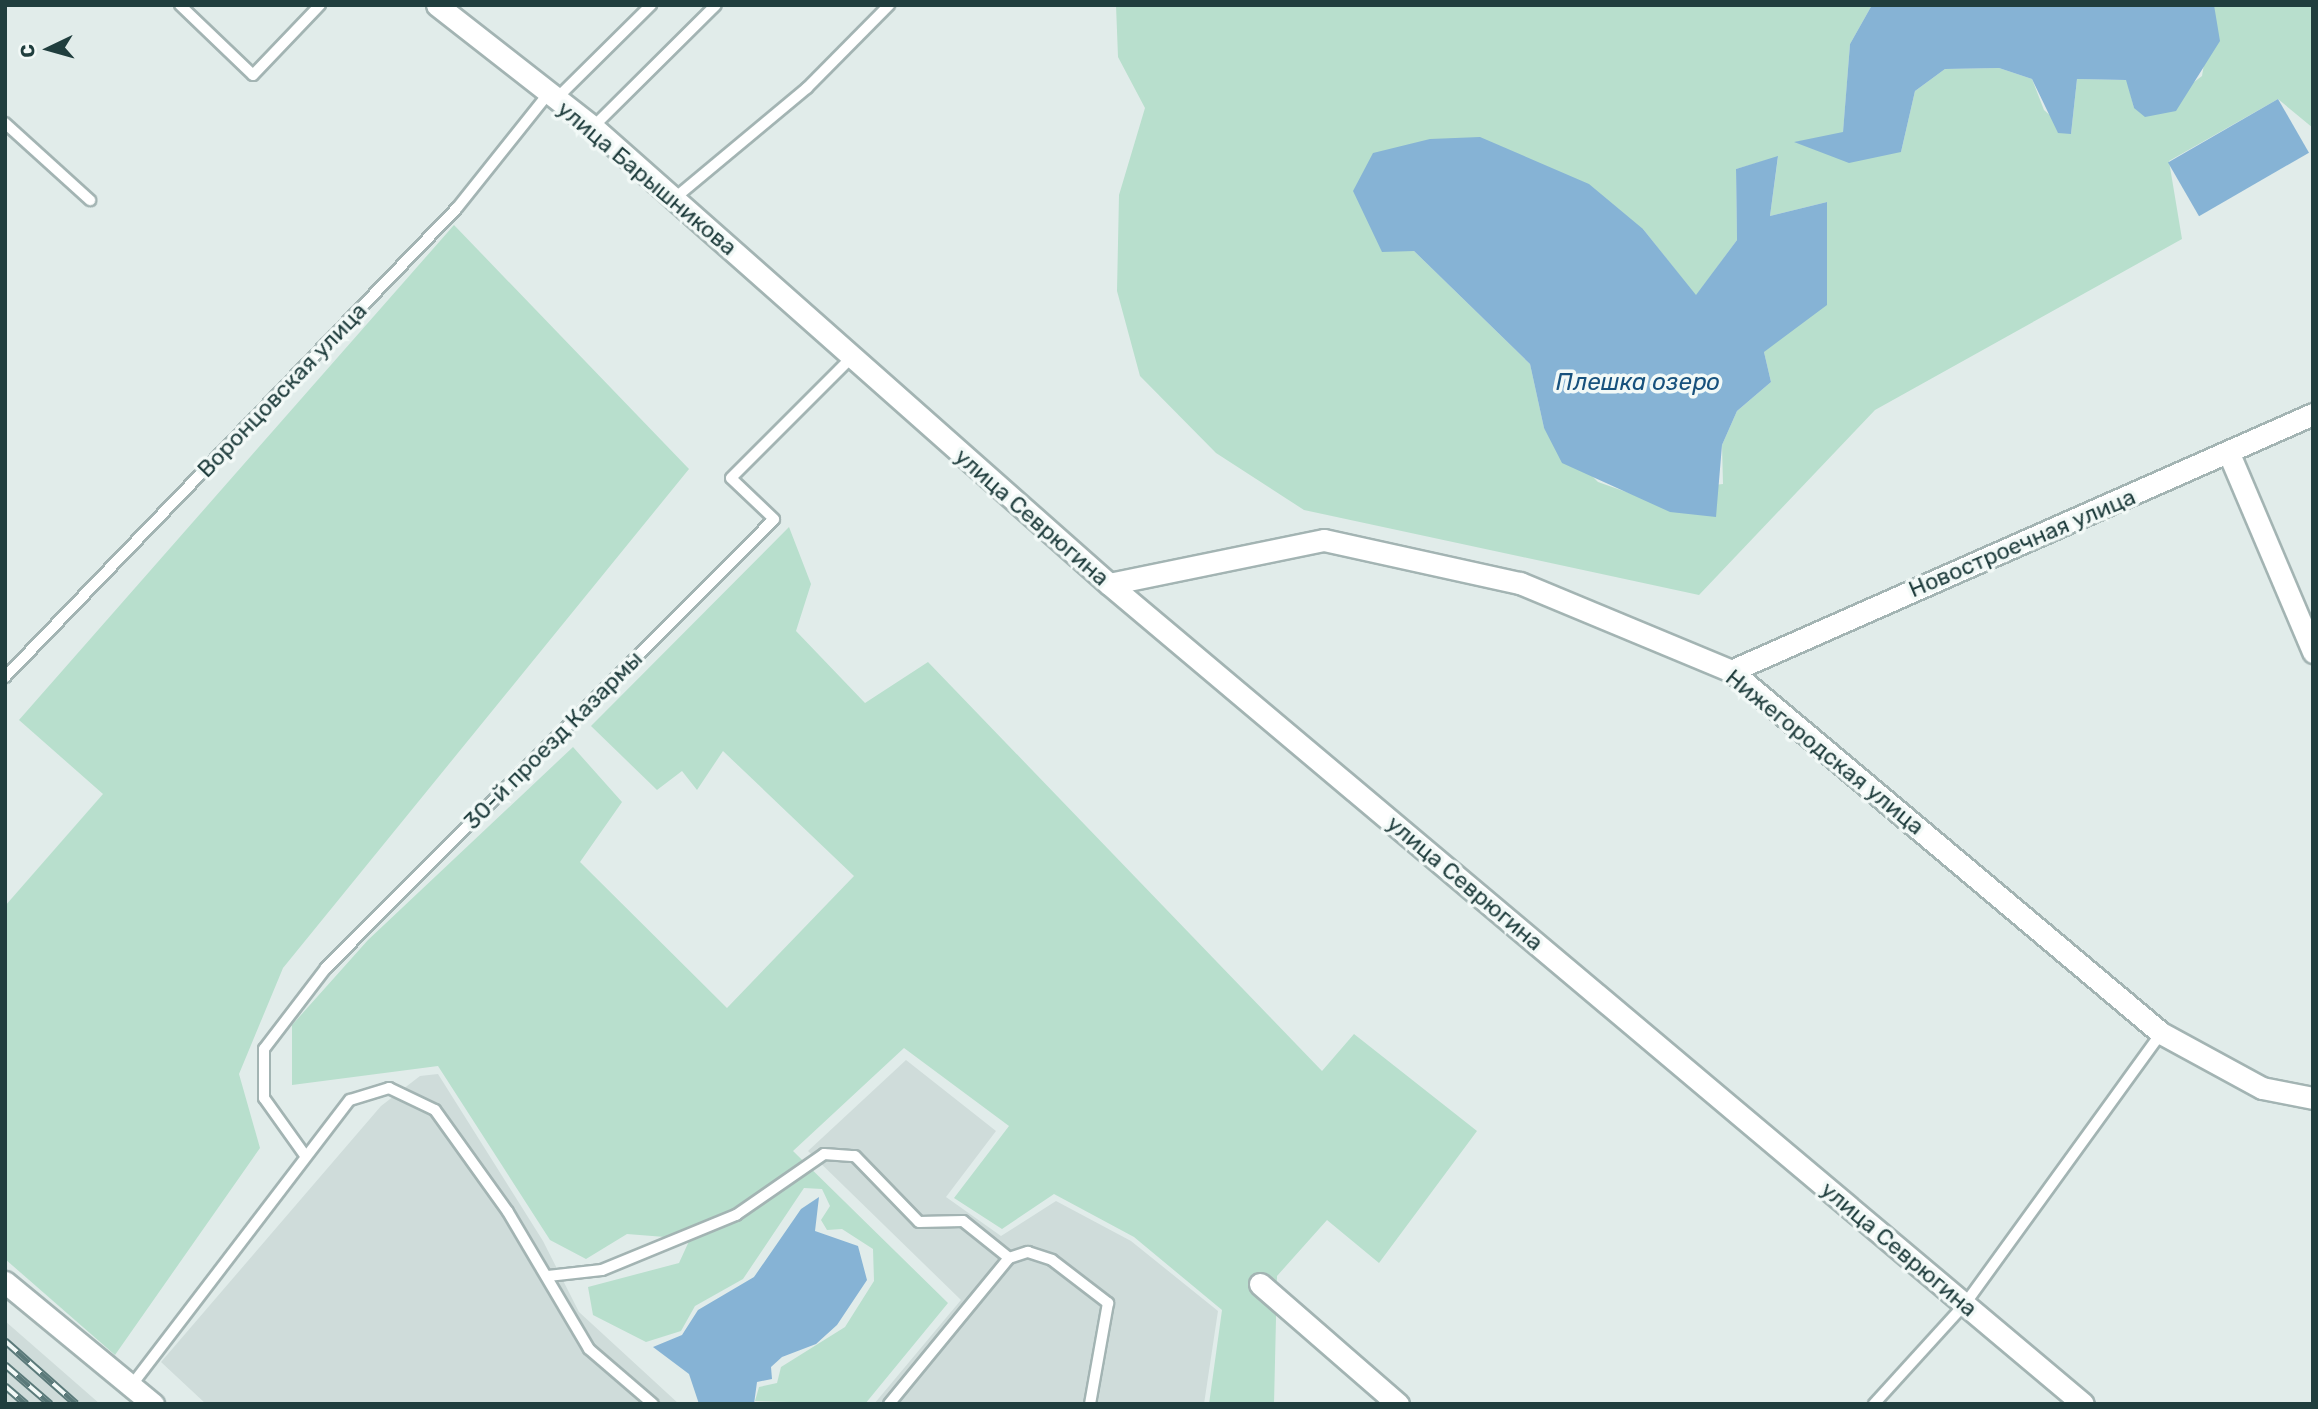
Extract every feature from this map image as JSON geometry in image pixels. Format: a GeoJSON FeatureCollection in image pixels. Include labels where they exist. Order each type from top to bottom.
{"type":"FeatureCollection","features":[{"type":"Feature","properties":{"kind":"street","name":"улица Барышникова"},"geometry":{"type":"LineString","coordinates":[[437,5],[593,127],[851,358]]}},
{"type":"Feature","properties":{"kind":"street","name":"улица Севрюгина"},"geometry":{"type":"LineString","coordinates":[[851,358],[1109,583],[2083,1404]]}},
{"type":"Feature","properties":{"kind":"street","name":"Новостроечная улица"},"geometry":{"type":"LineString","coordinates":[[1731,671],[2230,456],[2313,414]]}},
{"type":"Feature","properties":{"kind":"street"},"geometry":{"type":"LineString","coordinates":[[2230,456],[2313,652]]}},
{"type":"Feature","properties":{"kind":"street","name":"Нижегородская улица"},"geometry":{"type":"LineString","coordinates":[[1109,583],[1324,540],[1520,583],[1731,671],[2161,1033],[2262,1088],[2313,1098]]}},
{"type":"Feature","properties":{"kind":"street"},"geometry":{"type":"LineString","coordinates":[[5,1282],[153,1404]]}},
{"type":"Feature","properties":{"kind":"street"},"geometry":{"type":"LineString","coordinates":[[1260,1284],[1398,1404]]}},
{"type":"Feature","properties":{"kind":"lane"},"geometry":{"type":"LineString","coordinates":[[180,5],[253,75],[320,5]]}},
{"type":"Feature","properties":{"kind":"lane","name":"Воронцовская улица"},"geometry":{"type":"LineString","coordinates":[[5,677],[457,208],[552,97],[651,5]]}},
{"type":"Feature","properties":{"kind":"lane"},"geometry":{"type":"LineString","coordinates":[[593,127],[716,5]]}},
{"type":"Feature","properties":{"kind":"lane"},"geometry":{"type":"LineString","coordinates":[[675,198],[807,88],[889,5]]}},
{"type":"Feature","properties":{"kind":"lane"},"geometry":{"type":"LineString","coordinates":[[5,123],[90,200]]}},
{"type":"Feature","properties":{"kind":"lane","name":"30-й проезд Казармы"},"geometry":{"type":"LineString","coordinates":[[304,1154],[264,1098],[264,1049],[326,968],[774,519],[731,478],[851,358]]}},
{"type":"Feature","properties":{"kind":"lane"},"geometry":{"type":"LineString","coordinates":[[1874,1404],[1965,1304],[2161,1033]]}},
{"type":"Feature","properties":{"kind":"lane"},"geometry":{"type":"LineString","coordinates":[[131,1386],[304,1154],[350,1100],[370,1089],[389,1088],[426,1101],[548,1276],[589,1349],[653,1404]]}},
{"type":"Feature","properties":{"kind":"lane"},"geometry":{"type":"LineString","coordinates":[[548,1276],[602,1270],[736,1215],[824,1154],[855,1156],[919,1222],[963,1221],[1009,1258]]}},
{"type":"Feature","properties":{"kind":"lane"},"geometry":{"type":"LineString","coordinates":[[889,1404],[1009,1258],[1028,1252],[1052,1260],[1108,1303],[1090,1404]]}},
{"type":"Feature","properties":{"kind":"shaded area"},"geometry":{"type":"Polygon","coordinates":[[[906,1060],[996,1131],[946,1197],[1001,1236],[1056,1201],[1131,1241],[1218,1311],[1204,1404],[874,1404],[961,1300],[808,1151],[906,1060]]]}},
{"type":"Feature","properties":{"kind":"shaded area"},"geometry":{"type":"Polygon","coordinates":[[[438,1074],[543,1241],[579,1312],[679,1404],[206,1404],[161,1362],[381,1106],[420,1076],[438,1074]]]}},
{"type":"Feature","properties":{"kind":"shaded area"},"geometry":{"type":"Polygon","coordinates":[[[5,1321],[100,1404],[5,1404],[5,1321]]]}},
{"type":"Feature","properties":{"kind":"green space"},"geometry":{"type":"Polygon","coordinates":[[[1116,5],[1872,5],[1850,44],[1843,133],[1797,142],[1901,152],[1915,91],[1945,69],[1999,68],[2032,79],[2044,110],[2071,134],[2077,79],[2127,80],[2134,108],[2176,110],[2182,91],[2202,76],[2214,5],[2313,5],[2313,128],[2278,99],[2169,161],[2182,239],[1875,410],[1699,595],[1304,510],[1216,453],[1140,376],[1117,291],[1119,195],[1145,108],[1118,57],[1116,5]],[[1778,157],[1736,169],[1737,240],[1696,296],[1643,229],[1414,251],[1530,364],[1544,428],[1598,482],[1632,494],[1723,484],[1722,445],[1737,411],[1771,382],[1764,352],[1827,202],[1770,216],[1778,157]]]}},
{"type":"Feature","properties":{"kind":"green space"},"geometry":{"type":"Polygon","coordinates":[[[454,225],[689,469],[283,968],[239,1074],[260,1148],[115,1355],[5,1259],[5,906],[103,794],[19,720],[454,225]]]}},
{"type":"Feature","properties":{"kind":"green space"},"geometry":{"type":"Polygon","coordinates":[[[789,527],[811,584],[796,631],[865,703],[928,662],[1322,1071],[1354,1034],[1477,1131],[1379,1263],[1327,1220],[1277,1276],[1274,1404],[1209,1404],[1222,1310],[1134,1237],[1054,1194],[1002,1229],[954,1198],[1009,1126],[904,1048],[793,1151],[948,1303],[865,1404],[755,1401],[759,1387],[777,1383],[781,1367],[845,1327],[874,1281],[873,1249],[842,1229],[827,1230],[821,1220],[830,1206],[822,1189],[804,1188],[743,1279],[695,1306],[681,1331],[646,1342],[593,1315],[588,1287],[679,1263],[690,1239],[627,1234],[586,1259],[550,1240],[438,1066],[292,1085],[292,1025],[368,940],[573,747],[622,802],[580,862],[727,1008],[854,876],[723,751],[697,790],[682,771],[657,790],[591,726],[789,527]]]}},
{"type":"Feature","properties":{"kind":"water"},"geometry":{"type":"Polygon","coordinates":[[[1872,5],[2214,5],[2220,41],[2176,111],[2145,117],[2134,108],[2126,80],[2077,79],[2071,134],[2058,133],[2032,79],[1999,68],[1945,69],[1915,91],[1901,152],[1849,163],[1794,142],[1843,132],[1850,44],[1872,5]]]}},
{"type":"Feature","properties":{"kind":"water"},"geometry":{"type":"Polygon","coordinates":[[[2278,99],[2309,153],[2199,216],[2168,162],[2278,99]]]}},
{"type":"Feature","properties":{"kind":"water","name":"Плешка озеро"},"geometry":{"type":"Polygon","coordinates":[[[1480,137],[1589,184],[1643,229],[1696,295],[1737,240],[1736,169],[1778,156],[1770,216],[1827,202],[1827,305],[1764,352],[1771,382],[1737,411],[1722,445],[1716,517],[1670,512],[1562,463],[1544,428],[1530,364],[1414,251],[1382,252],[1353,191],[1373,153],[1430,139],[1480,137]]]}},
{"type":"Feature","properties":{"kind":"water"},"geometry":{"type":"Polygon","coordinates":[[[819,1197],[815,1231],[858,1246],[867,1280],[837,1325],[816,1344],[782,1357],[771,1367],[772,1379],[757,1382],[754,1404],[699,1404],[689,1374],[653,1347],[682,1335],[698,1310],[754,1277],[801,1209],[819,1197]]]}},
{"type":"Feature","properties":{"kind":"railway"},"geometry":{"type":"LineString","coordinates":[[5,1341],[76,1404]]}},
{"type":"Feature","properties":{"kind":"railway"},"geometry":{"type":"LineString","coordinates":[[5,1365],[50,1404]]}},
{"type":"Feature","properties":{"kind":"railway"},"geometry":{"type":"LineString","coordinates":[[5,1386],[26,1404]]}}]}
